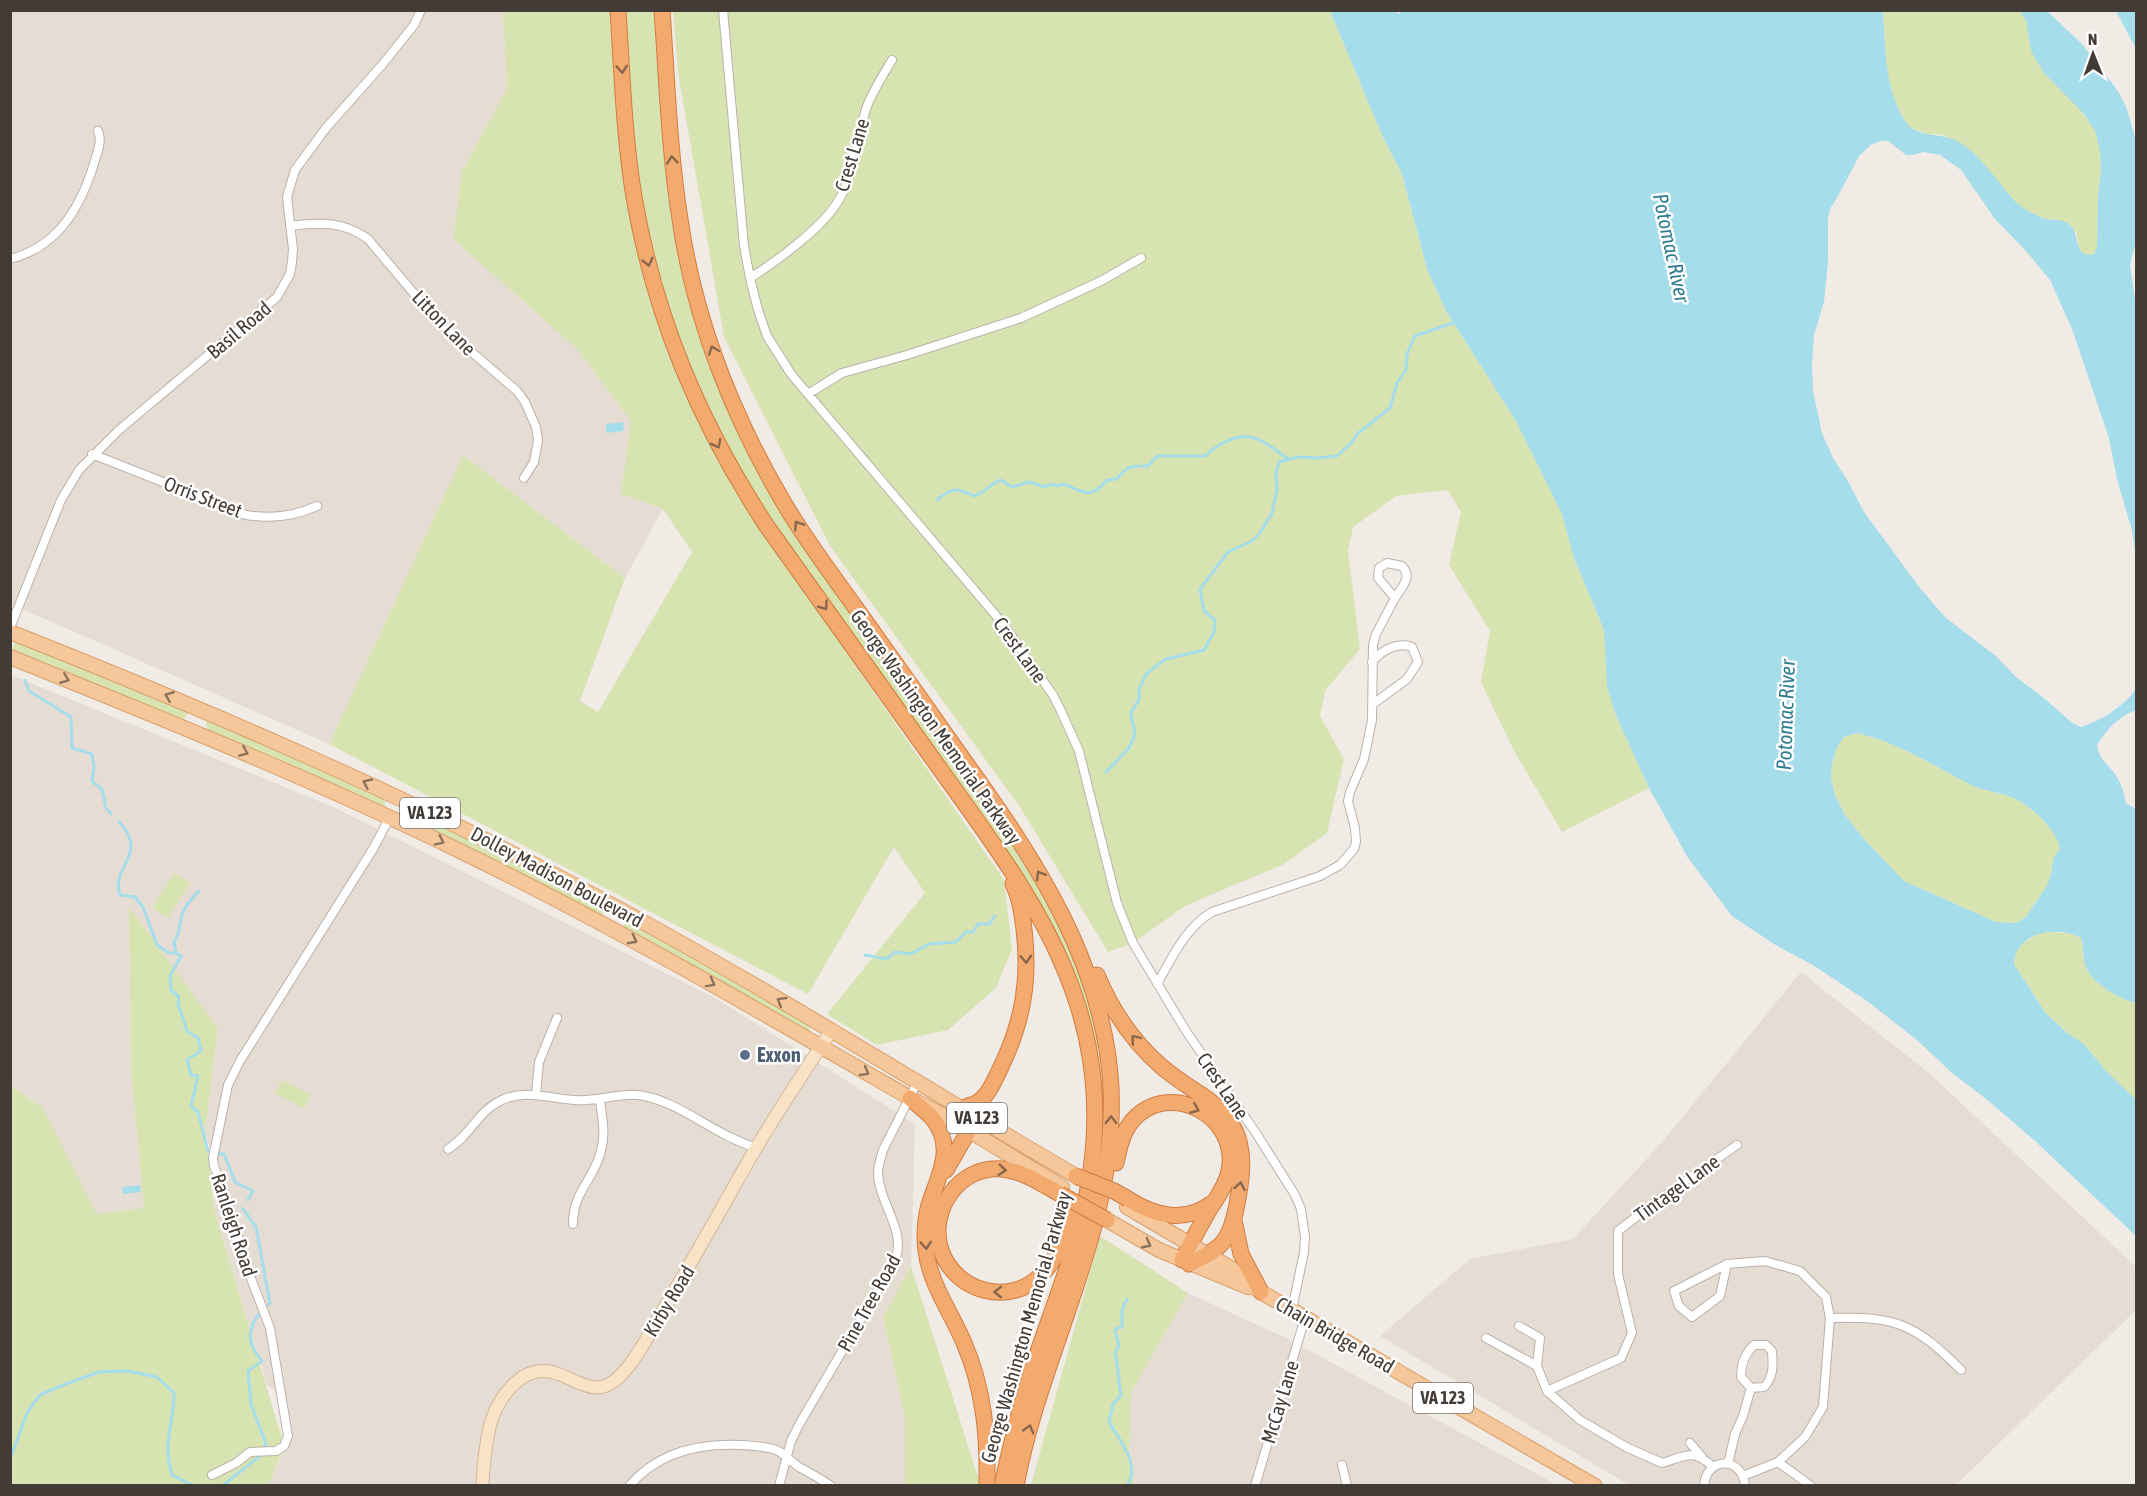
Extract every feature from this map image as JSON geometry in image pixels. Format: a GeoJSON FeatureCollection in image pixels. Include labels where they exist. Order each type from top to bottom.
{"type":"FeatureCollection","features":[{"type":"Feature","properties":{"kind":"highway","name":"George Washington Memorial Parkway"},"geometry":{"type":"LineString","coordinates":[[618,10],[634,196],[645,254],[658,301],[687,381],[729,466],[766,525],[1022,886],[1050,936],[1083,1017],[1095,1085],[1095,1136],[1091,1172],[1075,1243],[1028,1382],[1002,1485]]}},
{"type":"Feature","properties":{"kind":"highway","name":"George Washington Memorial Parkway"},"geometry":{"type":"LineString","coordinates":[[662,10],[672,157],[682,237],[705,329],[734,405],[754,448],[790,513],[999,808],[1044,881],[1068,927],[1088,974],[1097,1005],[1111,1089],[1110,1139],[1104,1185],[1089,1249],[1034,1413],[1016,1485]]}},
{"type":"Feature","properties":{"kind":"highway"},"geometry":{"type":"LineString","coordinates":[[961,1109],[979,1101],[989,1090],[1011,1047],[1026,988],[1026,951],[1022,912],[1017,894],[993,844]]}},
{"type":"Feature","properties":{"kind":"highway"},"geometry":{"type":"LineString","coordinates":[[1068,927],[1092,963],[1109,1002],[1133,1037],[1164,1069],[1215,1105],[1234,1127],[1241,1144],[1243,1163],[1234,1220],[1222,1243],[1208,1255],[1185,1262],[1189,1244],[1225,1184],[1229,1169],[1229,1148],[1223,1132],[1207,1114],[1193,1107],[1174,1103],[1154,1107],[1136,1117],[1125,1132],[1111,1186],[1089,1249]]}},
{"type":"Feature","properties":{"kind":"highway"},"geometry":{"type":"LineString","coordinates":[[910,1098],[933,1119],[944,1141],[944,1163],[926,1221],[926,1252],[932,1276],[964,1342],[980,1391],[987,1436],[987,1485]]}},
{"type":"Feature","properties":{"kind":"highway"},"geometry":{"type":"LineString","coordinates":[[936,1186],[973,1124]]}},
{"type":"Feature","properties":{"kind":"highway"},"geometry":{"type":"LineString","coordinates":[[1091,1172],[1053,1260],[1044,1272],[1029,1285],[1010,1292],[999,1293],[982,1290],[968,1284],[959,1277],[946,1260],[939,1241],[940,1214],[948,1196],[958,1184],[968,1177],[989,1169],[1004,1169],[1061,1190],[1107,1220]]}},
{"type":"Feature","properties":{"kind":"highway"},"geometry":{"type":"LineString","coordinates":[[1071,1173],[1114,1191],[1127,1203],[1150,1212],[1171,1216],[1196,1212],[1215,1202]]}},
{"type":"Feature","properties":{"kind":"highway"},"geometry":{"type":"LineString","coordinates":[[1234,1220],[1241,1254],[1261,1292]]}},
{"type":"Feature","properties":{"kind":"main road","name":"Dolley Madison Boulevard"},"geometry":{"type":"LineString","coordinates":[[10,630],[200,709],[399,798],[492,843],[620,910],[732,972],[961,1109],[973,1124],[1061,1190]]}},
{"type":"Feature","properties":{"kind":"main road","name":"Dolley Madison Boulevard"},"geometry":{"type":"LineString","coordinates":[[10,657],[190,729],[390,817],[611,928],[710,982],[910,1098],[973,1124],[1071,1173]]}},
{"type":"Feature","properties":{"kind":"main road"},"geometry":{"type":"LineString","coordinates":[[190,729],[200,709]]}},
{"type":"Feature","properties":{"kind":"main road"},"geometry":{"type":"LineString","coordinates":[[390,817],[399,798]]}},
{"type":"Feature","properties":{"kind":"main road"},"geometry":{"type":"LineString","coordinates":[[611,928],[620,910]]}},
{"type":"Feature","properties":{"kind":"main road","name":"Kirby Road"},"geometry":{"type":"LineString","coordinates":[[482,1485],[491,1423],[509,1389],[522,1377],[539,1371],[554,1372],[592,1388],[610,1384],[630,1364],[670,1299],[755,1148],[831,1031]]}},
{"type":"Feature","properties":{"kind":"main road","name":"Chain Bridge Road"},"geometry":{"type":"LineString","coordinates":[[1127,1203],[1232,1269],[1261,1292],[1595,1485]]}},
{"type":"Feature","properties":{"kind":"main road","name":"Chain Bridge Road"},"geometry":{"type":"LineString","coordinates":[[1107,1220],[1153,1247],[1185,1262],[1261,1292]]}},
{"type":"Feature","properties":{"kind":"street","name":"Basil Road"},"geometry":{"type":"LineString","coordinates":[[10,630],[61,500],[79,470],[92,454],[119,430],[277,297],[290,274],[292,262],[287,197],[295,170],[326,128],[407,33],[421,10]]}},
{"type":"Feature","properties":{"kind":"street"},"geometry":{"type":"LineString","coordinates":[[723,10],[744,246],[750,278]]}},
{"type":"Feature","properties":{"kind":"street","name":"Crest Lane"},"geometry":{"type":"LineString","coordinates":[[892,60],[866,108],[840,199],[819,224],[750,278],[758,310],[767,336],[791,374],[1004,625],[1053,695],[1078,751],[1123,921],[1133,943],[1186,1031],[1256,1133],[1295,1195],[1301,1209],[1305,1237],[1304,1252],[1292,1310]]}},
{"type":"Feature","properties":{"kind":"street"},"geometry":{"type":"LineString","coordinates":[[10,259],[35,250],[46,243],[62,227],[84,193],[100,145],[98,131]]}},
{"type":"Feature","properties":{"kind":"street","name":"Litton Lane"},"geometry":{"type":"LineString","coordinates":[[290,226],[313,223],[334,224],[357,231],[368,239],[446,328],[474,356],[517,391],[531,413],[538,440],[534,462],[524,478]]}},
{"type":"Feature","properties":{"kind":"street"},"geometry":{"type":"LineString","coordinates":[[808,394],[842,373],[939,345],[1034,313],[1101,281],[1141,258]]}},
{"type":"Feature","properties":{"kind":"street","name":"Orris Street"},"geometry":{"type":"LineString","coordinates":[[92,454],[246,515],[282,516],[297,514],[317,506]]}},
{"type":"Feature","properties":{"kind":"street"},"geometry":{"type":"LineString","coordinates":[[1157,984],[1187,935],[1201,918],[1212,912],[1320,876],[1340,865],[1350,856],[1356,842],[1355,828],[1349,810],[1350,792],[1364,759],[1372,720],[1372,662],[1376,634],[1395,597]]}},
{"type":"Feature","properties":{"kind":"street"},"geometry":{"type":"LineString","coordinates":[[1372,662],[1386,650],[1399,645],[1412,647],[1418,662],[1407,680],[1373,704]]}},
{"type":"Feature","properties":{"kind":"street","name":"Ranleigh Road"},"geometry":{"type":"LineString","coordinates":[[213,1475],[250,1452],[276,1451],[284,1446],[288,1436],[267,1318],[250,1276],[214,1166],[213,1158],[228,1085],[240,1060],[373,849],[390,817]]}},
{"type":"Feature","properties":{"kind":"street"},"geometry":{"type":"LineString","coordinates":[[536,1094],[539,1062],[557,1018]]}},
{"type":"Feature","properties":{"kind":"street","name":"Pine Tree Road"},"geometry":{"type":"LineString","coordinates":[[779,1485],[786,1457],[800,1423],[899,1252],[898,1235],[878,1173],[883,1150],[917,1083]]}},
{"type":"Feature","properties":{"kind":"street"},"geometry":{"type":"LineString","coordinates":[[448,1149],[459,1142],[485,1110],[497,1102],[522,1094],[536,1094],[564,1100],[600,1100],[635,1095],[661,1100],[725,1135],[755,1148]]}},
{"type":"Feature","properties":{"kind":"street"},"geometry":{"type":"LineString","coordinates":[[573,1224],[575,1203],[597,1164],[601,1151],[603,1124],[600,1100]]}},
{"type":"Feature","properties":{"kind":"street","name":"Tintagel Lane"},"geometry":{"type":"LineString","coordinates":[[1546,1391],[1621,1358],[1632,1333],[1618,1274],[1618,1231],[1737,1145]]}},
{"type":"Feature","properties":{"kind":"street"},"geometry":{"type":"LineString","coordinates":[[1704,1485],[1705,1478],[1718,1464],[1736,1467],[1744,1481],[1778,1462],[1804,1437],[1823,1407],[1830,1318],[1826,1297],[1800,1271],[1764,1261],[1727,1264],[1674,1291],[1679,1306],[1692,1317],[1720,1296],[1727,1264]]}},
{"type":"Feature","properties":{"kind":"street","name":"McCay Lane"},"geometry":{"type":"LineString","coordinates":[[1255,1485],[1305,1318]]}},
{"type":"Feature","properties":{"kind":"street"},"geometry":{"type":"LineString","coordinates":[[1830,1318],[1868,1319],[1903,1325],[1917,1331],[1961,1370]]}},
{"type":"Feature","properties":{"kind":"street"},"geometry":{"type":"LineString","coordinates":[[1519,1326],[1540,1338],[1537,1366],[1546,1391],[1580,1420],[1626,1447],[1662,1463],[1691,1454],[1703,1457]]}},
{"type":"Feature","properties":{"kind":"street"},"geometry":{"type":"LineString","coordinates":[[1486,1338],[1537,1366]]}},
{"type":"Feature","properties":{"kind":"street"},"geometry":{"type":"LineString","coordinates":[[1754,1345],[1766,1345],[1772,1351],[1773,1365],[1770,1380],[1764,1387],[1751,1388],[1741,1377],[1741,1365],[1747,1351],[1754,1345]]}},
{"type":"Feature","properties":{"kind":"street"},"geometry":{"type":"LineString","coordinates":[[1728,1464],[1735,1434],[1751,1388]]}},
{"type":"Feature","properties":{"kind":"street"},"geometry":{"type":"LineString","coordinates":[[1690,1443],[1713,1467]]}},
{"type":"Feature","properties":{"kind":"street"},"geometry":{"type":"LineString","coordinates":[[629,1485],[660,1460],[689,1449],[727,1445],[776,1449],[831,1485]]}},
{"type":"Feature","properties":{"kind":"street"},"geometry":{"type":"LineString","coordinates":[[1778,1462],[1811,1485]]}},
{"type":"Feature","properties":{"kind":"street"},"geometry":{"type":"LineString","coordinates":[[1342,1465],[1347,1485]]}},
{"type":"Feature","properties":{"kind":"shaded area"},"geometry":{"type":"Polygon","coordinates":[[[11,11],[503,11],[507,89],[462,171],[453,239],[576,348],[631,421],[621,494],[663,509],[625,578],[463,455],[329,744],[11,604],[11,11]]]}},
{"type":"Feature","properties":{"kind":"shaded area"},"geometry":{"type":"Polygon","coordinates":[[[11,675],[331,806],[715,998],[915,1124],[911,1266],[883,1318],[905,1417],[905,1485],[269,1485],[287,1442],[281,1394],[267,1385],[215,1212],[213,1158],[205,1132],[218,1028],[129,909],[131,1069],[144,1208],[97,1214],[43,1108],[11,1085],[11,675]]]}},
{"type":"Feature","properties":{"kind":"shaded area"},"geometry":{"type":"Polygon","coordinates":[[[1801,972],[1930,1074],[2136,1267],[2136,1310],[1956,1485],[1629,1485],[1380,1336],[1470,1259],[1573,1239],[1663,1141],[1801,972]]]}},
{"type":"Feature","properties":{"kind":"shaded area"},"geometry":{"type":"Polygon","coordinates":[[[1188,1293],[1288,1339],[1557,1485],[1134,1485],[1129,1458],[1131,1392],[1188,1293]]]}},
{"type":"Feature","properties":{"kind":"green space"},"geometry":{"type":"Polygon","coordinates":[[[2020,10],[2026,21],[2031,51],[2084,114],[2095,131],[2100,151],[2101,172],[2097,246],[2094,255],[2082,253],[2077,233],[2058,220],[2046,219],[2022,209],[1974,154],[1944,135],[1928,134],[1911,128],[1904,120],[1891,92],[1887,74],[1883,11],[2020,10]]]}},
{"type":"Feature","properties":{"kind":"green space"},"geometry":{"type":"Polygon","coordinates":[[[503,11],[612,11],[620,133],[636,246],[671,356],[718,461],[857,668],[1004,880],[1012,949],[996,988],[948,1030],[877,1045],[827,1014],[925,893],[894,847],[808,994],[329,744],[463,455],[625,578],[580,701],[598,712],[692,552],[663,509],[621,494],[631,421],[576,348],[453,239],[462,171],[507,89],[503,11]]]}},
{"type":"Feature","properties":{"kind":"green space"},"geometry":{"type":"Polygon","coordinates":[[[622,11],[656,11],[667,162],[742,436],[1018,848],[1060,922],[1089,993],[1101,1048],[1095,1049],[1071,972],[744,485],[683,360],[641,210],[622,11]]]}},
{"type":"Feature","properties":{"kind":"green space"},"geometry":{"type":"Polygon","coordinates":[[[673,11],[1330,11],[1382,135],[1402,174],[1427,269],[1446,311],[1516,421],[1562,514],[1574,558],[1604,630],[1615,713],[1649,788],[1562,832],[1514,751],[1481,682],[1490,631],[1449,565],[1461,512],[1448,490],[1396,496],[1353,527],[1348,551],[1360,649],[1325,691],[1320,716],[1344,759],[1327,833],[1284,864],[1185,906],[1133,943],[1108,952],[1020,807],[830,546],[724,337],[678,72],[673,11]]]}},
{"type":"Feature","properties":{"kind":"green space"},"geometry":{"type":"Polygon","coordinates":[[[21,643],[183,708],[188,712],[186,717],[180,721],[13,652],[13,645],[21,643]]]}},
{"type":"Feature","properties":{"kind":"green space"},"geometry":{"type":"Polygon","coordinates":[[[211,720],[384,798],[385,806],[382,807],[209,733],[206,724],[211,720]]]}},
{"type":"Feature","properties":{"kind":"green space"},"geometry":{"type":"Polygon","coordinates":[[[1857,733],[1901,749],[1976,787],[2018,800],[2041,818],[2054,834],[2060,849],[2053,859],[2048,884],[2026,917],[2016,923],[1996,922],[1904,881],[1864,839],[1845,815],[1835,795],[1831,778],[1837,747],[1844,737],[1857,733]]]}},
{"type":"Feature","properties":{"kind":"green space"},"geometry":{"type":"Polygon","coordinates":[[[407,809],[605,908],[603,917],[405,819],[407,809]]]}},
{"type":"Feature","properties":{"kind":"green space"},"geometry":{"type":"Polygon","coordinates":[[[174,873],[190,883],[168,918],[152,907],[174,873]]]}},
{"type":"Feature","properties":{"kind":"green space"},"geometry":{"type":"Polygon","coordinates":[[[129,907],[218,1028],[205,1132],[215,1212],[284,1446],[269,1485],[11,1485],[10,1085],[43,1108],[97,1214],[144,1208],[131,1069],[129,907]]]}},
{"type":"Feature","properties":{"kind":"green space"},"geometry":{"type":"Polygon","coordinates":[[[625,923],[631,923],[800,1019],[809,1025],[810,1032],[808,1033],[623,928],[625,923]]]}},
{"type":"Feature","properties":{"kind":"green space"},"geometry":{"type":"Polygon","coordinates":[[[2040,933],[2074,934],[2081,938],[2085,963],[2092,976],[2109,991],[2136,1003],[2136,1100],[2105,1070],[2085,1045],[2066,1032],[2045,1012],[2014,964],[2014,954],[2024,942],[2040,933]]]}},
{"type":"Feature","properties":{"kind":"green space"},"geometry":{"type":"Polygon","coordinates":[[[282,1080],[311,1095],[304,1108],[275,1093],[282,1080]]]}},
{"type":"Feature","properties":{"kind":"green space"},"geometry":{"type":"Polygon","coordinates":[[[1100,1236],[1188,1293],[1131,1392],[1129,1458],[1134,1485],[1031,1485],[1100,1236]]]}},
{"type":"Feature","properties":{"kind":"green space"},"geometry":{"type":"Polygon","coordinates":[[[911,1266],[977,1474],[1015,1485],[905,1485],[905,1417],[883,1317],[911,1266]]]}},
{"type":"Feature","properties":{"kind":"water","name":"Potomac River"},"geometry":{"type":"Polygon","coordinates":[[[1402,10],[1883,11],[1886,54],[1893,95],[1910,127],[1923,133],[1953,139],[1972,151],[2024,209],[2043,218],[2069,224],[2073,228],[2080,250],[2087,255],[2094,254],[2097,246],[2101,172],[2100,151],[2095,131],[2084,114],[2044,73],[2031,51],[2026,21],[2020,11],[2047,11],[2082,44],[2118,91],[2127,109],[2136,141],[2136,241],[2130,265],[2136,307],[2136,557],[2132,531],[2117,479],[2109,438],[2072,329],[2050,280],[1995,219],[1961,170],[1940,155],[1923,152],[1906,155],[1888,141],[1881,141],[1872,144],[1859,156],[1831,207],[1828,218],[1828,262],[1824,302],[1814,335],[1812,363],[1813,391],[1822,433],[1833,458],[1864,512],[1920,588],[1945,617],[1997,657],[2017,678],[2071,722],[2081,727],[2112,712],[2136,689],[2136,710],[2114,724],[2097,745],[2101,758],[2119,781],[2126,803],[2136,809],[2136,1003],[2109,991],[2092,976],[2085,963],[2081,938],[2071,934],[2050,932],[2029,938],[2016,953],[2014,964],[2045,1012],[2066,1032],[2085,1045],[2105,1070],[2136,1100],[2136,1236],[2035,1141],[1952,1073],[1917,1040],[1867,1001],[1732,916],[1688,858],[1649,788],[1615,713],[1607,686],[1604,630],[1574,558],[1562,514],[1516,421],[1446,311],[1427,269],[1402,174],[1382,135],[1330,11],[1395,11],[1400,14],[1402,10]],[[1857,733],[1844,737],[1837,747],[1832,764],[1831,778],[1835,795],[1845,815],[1864,839],[1904,881],[1996,922],[2016,923],[2026,917],[2048,884],[2053,859],[2060,849],[2048,826],[2018,800],[1976,787],[1916,755],[1873,737],[1857,733]]]}},
{"type":"Feature","properties":{"kind":"water"},"geometry":{"type":"Polygon","coordinates":[[[2116,11],[2136,11],[2136,49],[2116,11]]]}},
{"type":"Feature","properties":{"kind":"water"},"geometry":{"type":"Polygon","coordinates":[[[623,422],[624,431],[606,433],[606,424],[623,422]]]}},
{"type":"Feature","properties":{"kind":"water"},"geometry":{"type":"Polygon","coordinates":[[[140,1185],[141,1192],[123,1194],[122,1187],[140,1185]]]}},
{"type":"Feature","properties":{"kind":"waterway"},"geometry":{"type":"LineString","coordinates":[[1106,772],[1129,748],[1135,735],[1131,713],[1139,699],[1139,689],[1147,673],[1166,659],[1204,650],[1214,632],[1215,620],[1204,611],[1200,589],[1228,552],[1252,541],[1260,533],[1272,513],[1277,490],[1276,473],[1279,462],[1298,457],[1337,456],[1357,434],[1390,408],[1397,383],[1406,370],[1407,354],[1415,336],[1453,323]]}},
{"type":"Feature","properties":{"kind":"waterway"},"geometry":{"type":"LineString","coordinates":[[937,500],[955,490],[974,496],[1001,480],[1012,487],[1029,482],[1045,487],[1051,484],[1057,486],[1064,484],[1082,492],[1092,492],[1107,480],[1117,479],[1127,469],[1134,466],[1148,466],[1157,456],[1205,456],[1226,442],[1241,437],[1257,439],[1289,459]]}},
{"type":"Feature","properties":{"kind":"waterway"},"geometry":{"type":"LineString","coordinates":[[25,680],[29,691],[71,717],[72,748],[92,754],[94,767],[92,781],[102,789],[106,808],[111,814]]}},
{"type":"Feature","properties":{"kind":"waterway"},"geometry":{"type":"LineString","coordinates":[[119,822],[128,833],[131,843],[118,885],[120,895],[135,897],[143,907],[157,945],[169,953],[181,956],[170,976],[171,990],[179,997],[178,1004],[187,1031],[198,1038],[201,1051],[187,1060],[191,1075],[198,1076],[191,1106],[198,1112],[208,1151]]}},
{"type":"Feature","properties":{"kind":"waterway"},"geometry":{"type":"LineString","coordinates":[[176,953],[174,942],[182,915],[199,891]]}},
{"type":"Feature","properties":{"kind":"waterway"},"geometry":{"type":"LineString","coordinates":[[865,955],[887,959],[895,952],[911,954],[929,944],[956,942],[966,932],[973,932],[978,924],[989,924],[995,916]]}},
{"type":"Feature","properties":{"kind":"waterway"},"geometry":{"type":"LineString","coordinates":[[218,1154],[224,1154],[235,1182],[253,1191],[248,1200]]}},
{"type":"Feature","properties":{"kind":"waterway"},"geometry":{"type":"LineString","coordinates":[[243,1209],[256,1227],[270,1303],[268,1305]]}},
{"type":"Feature","properties":{"kind":"waterway"},"geometry":{"type":"LineString","coordinates":[[1126,1486],[1131,1479],[1131,1462],[1109,1422],[1113,1404],[1121,1395],[1115,1353],[1119,1346],[1115,1329],[1122,1327],[1122,1310],[1127,1299]]}},
{"type":"Feature","properties":{"kind":"waterway"},"geometry":{"type":"LineString","coordinates":[[259,1314],[252,1326],[250,1338],[251,1344],[262,1361],[248,1371],[251,1404],[266,1444],[264,1447]]}},
{"type":"Feature","properties":{"kind":"waterway"},"geometry":{"type":"LineString","coordinates":[[10,1459],[28,1411],[40,1395],[99,1372],[128,1371],[157,1377],[174,1393],[168,1442],[169,1463],[172,1475],[194,1486]]}},
{"type":"Feature","properties":{"kind":"waterway"},"geometry":{"type":"LineString","coordinates":[[222,1486],[260,1456]]}},
{"type":"Feature","properties":{"kind":"place","name":"Exxon"},"geometry":{"type":"Point","coordinates":[745,1055]}}]}
